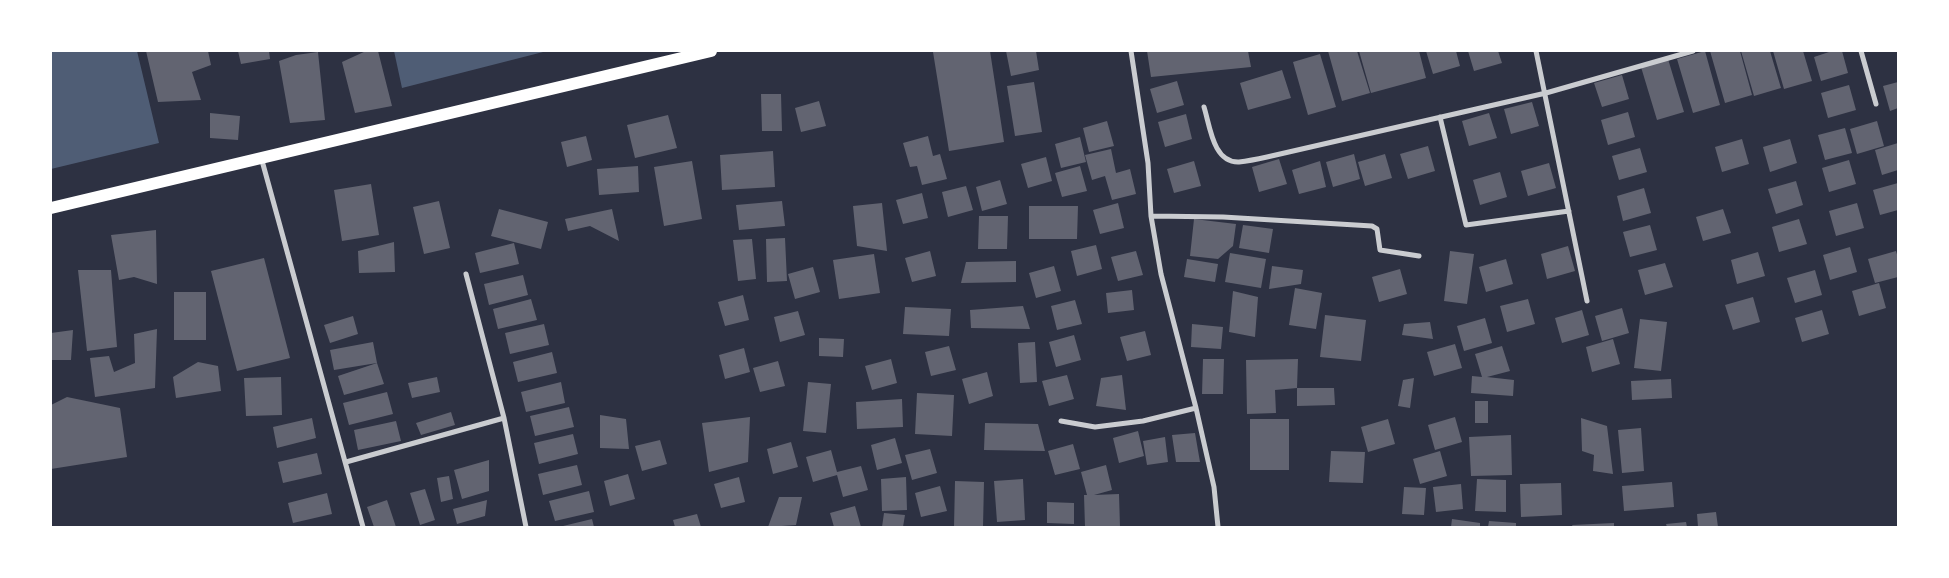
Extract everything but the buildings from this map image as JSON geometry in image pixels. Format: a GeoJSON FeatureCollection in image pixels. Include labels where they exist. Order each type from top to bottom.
{"type":"FeatureCollection","features":[{"type":"Feature","properties":{"kind":"main road"},"geometry":{"type":"LineString","coordinates":[[51,208],[711,51]]}},
{"type":"Feature","properties":{"kind":"street"},"geometry":{"type":"LineString","coordinates":[[1131,51],[1148,163],[1152,216],[1161,274],[1196,408],[1214,487],[1218,527]]}},
{"type":"Feature","properties":{"kind":"street"},"geometry":{"type":"LineString","coordinates":[[1536,51],[1587,301]]}},
{"type":"Feature","properties":{"kind":"street"},"geometry":{"type":"LineString","coordinates":[[1204,108],[1215,146],[1224,157],[1237,162],[1267,158],[1546,93],[1693,51]]}},
{"type":"Feature","properties":{"kind":"street"},"geometry":{"type":"LineString","coordinates":[[1861,51],[1876,104]]}},
{"type":"Feature","properties":{"kind":"street"},"geometry":{"type":"LineString","coordinates":[[1440,117],[1466,225],[1569,211]]}},
{"type":"Feature","properties":{"kind":"street"},"geometry":{"type":"LineString","coordinates":[[261,157],[363,527]]}},
{"type":"Feature","properties":{"kind":"street"},"geometry":{"type":"LineString","coordinates":[[1152,216],[1223,216],[1372,226],[1377,229],[1380,250],[1419,256]]}},
{"type":"Feature","properties":{"kind":"street"},"geometry":{"type":"LineString","coordinates":[[466,274],[504,418],[526,527]]}},
{"type":"Feature","properties":{"kind":"street"},"geometry":{"type":"LineString","coordinates":[[1061,421],[1095,427],[1143,421],[1196,408]]}},
{"type":"Feature","properties":{"kind":"street"},"geometry":{"type":"LineString","coordinates":[[346,462],[504,418]]}},
{"type":"Feature","properties":{"kind":"water"},"geometry":{"type":"Polygon","coordinates":[[[51,51],[137,51],[159,143],[51,169],[51,51]]]}},
{"type":"Feature","properties":{"kind":"water"},"geometry":{"type":"Polygon","coordinates":[[[394,51],[547,51],[402,88],[394,51]]]}}]}
